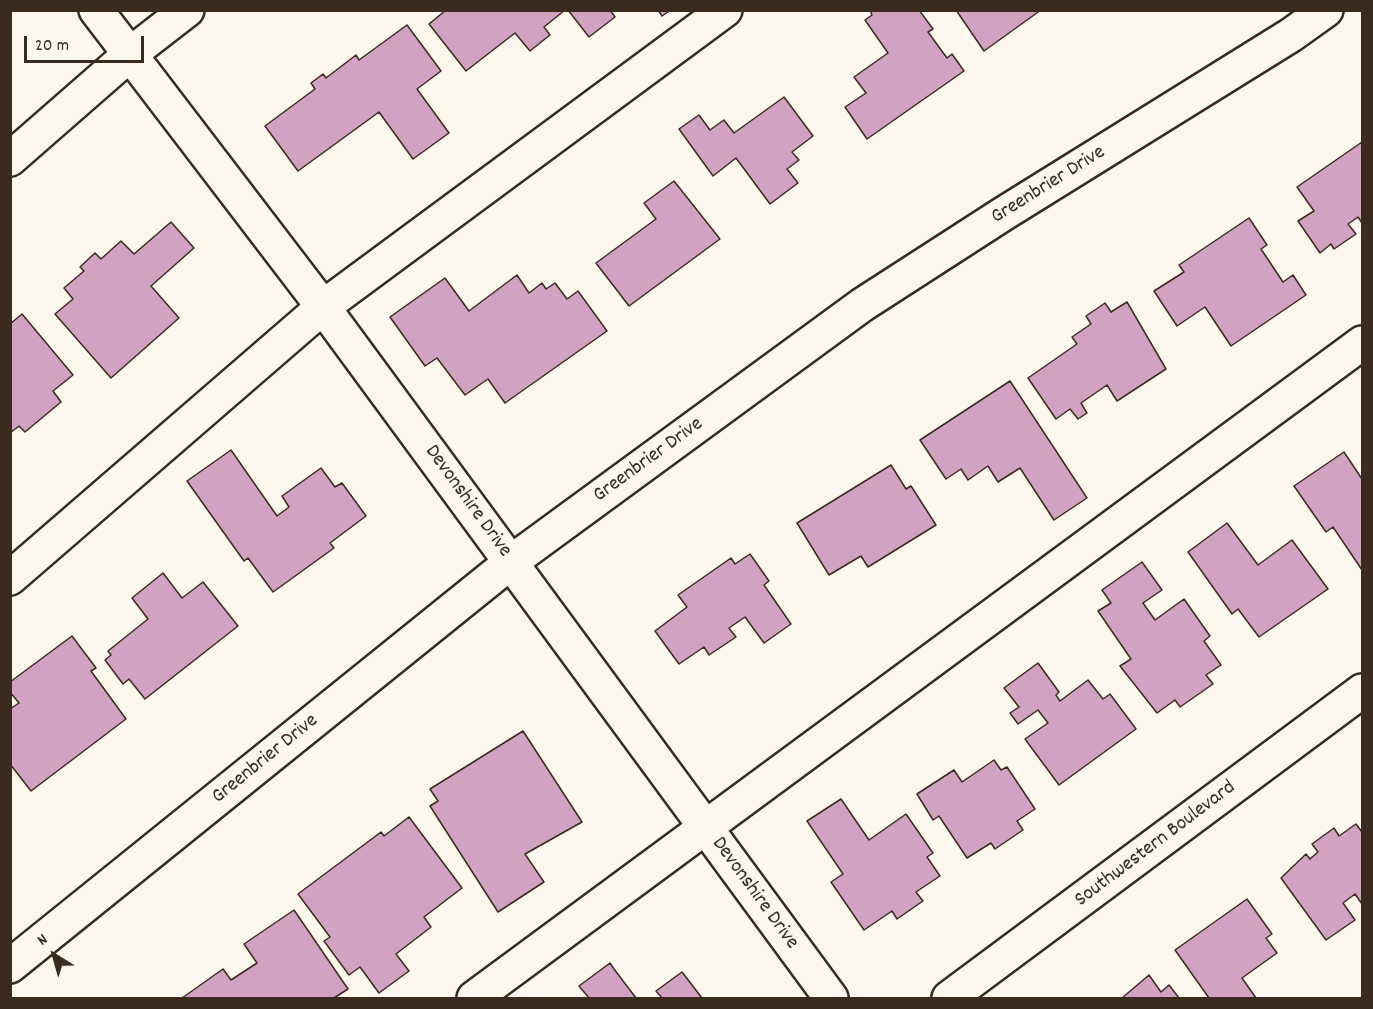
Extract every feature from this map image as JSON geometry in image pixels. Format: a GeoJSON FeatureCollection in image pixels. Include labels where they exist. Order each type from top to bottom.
{"type":"FeatureCollection","features":[{"type":"Feature","properties":{"kind":"street","name":"Devonshire Drive"},"geometry":{"type":"LineString","coordinates":[[96,10],[323,307],[831,999]]}},
{"type":"Feature","properties":{"kind":"street"},"geometry":{"type":"LineString","coordinates":[[10,159],[129,55],[187,10]]}},
{"type":"Feature","properties":{"kind":"street"},"geometry":{"type":"LineString","coordinates":[[10,578],[323,307],[724,10]]}},
{"type":"Feature","properties":{"kind":"street","name":"Greenbrier Drive"},"geometry":{"type":"LineString","coordinates":[[10,966],[511,562],[862,305],[1003,214],[1291,35],[1326,10]]}},
{"type":"Feature","properties":{"kind":"street"},"geometry":{"type":"LineString","coordinates":[[474,999],[1362,343]]}},
{"type":"Feature","properties":{"kind":"street","name":"Southwestern Boulevard"},"geometry":{"type":"LineString","coordinates":[[949,999],[1362,691]]}},
{"type":"Feature","properties":{"kind":"building"},"geometry":{"type":"Polygon","coordinates":[[[446,10],[565,10],[544,27],[550,35],[530,51],[515,33],[466,71],[429,24],[446,10]]]}},
{"type":"Feature","properties":{"kind":"building"},"geometry":{"type":"Polygon","coordinates":[[[568,10],[610,10],[615,17],[589,37],[568,10]]]}},
{"type":"Feature","properties":{"kind":"building"},"geometry":{"type":"Polygon","coordinates":[[[658,10],[671,10],[662,16],[658,10]]]}},
{"type":"Feature","properties":{"kind":"building"},"geometry":{"type":"Polygon","coordinates":[[[870,10],[919,10],[933,29],[928,32],[947,58],[952,54],[964,71],[867,139],[845,107],[866,93],[854,77],[888,53],[865,20],[872,15],[870,10]]]}},
{"type":"Feature","properties":{"kind":"building"},"geometry":{"type":"Polygon","coordinates":[[[956,10],[1041,10],[984,51],[956,10]]]}},
{"type":"Feature","properties":{"kind":"building"},"geometry":{"type":"Polygon","coordinates":[[[407,25],[441,71],[417,89],[449,133],[413,159],[379,112],[298,171],[265,126],[315,89],[311,83],[323,74],[326,78],[356,55],[359,60],[407,25]]]}},
{"type":"Feature","properties":{"kind":"building"},"geometry":{"type":"Polygon","coordinates":[[[784,97],[813,136],[792,152],[799,160],[787,169],[798,183],[770,204],[736,158],[713,176],[679,129],[699,115],[710,130],[724,120],[734,133],[784,97]]]}},
{"type":"Feature","properties":{"kind":"building"},"geometry":{"type":"Polygon","coordinates":[[[1362,142],[1362,223],[1358,217],[1348,224],[1356,234],[1334,249],[1331,244],[1320,253],[1298,221],[1314,211],[1297,187],[1362,142]]]}},
{"type":"Feature","properties":{"kind":"building"},"geometry":{"type":"Polygon","coordinates":[[[674,181],[720,239],[629,306],[596,263],[656,219],[644,203],[674,181]]]}},
{"type":"Feature","properties":{"kind":"building"},"geometry":{"type":"Polygon","coordinates":[[[1249,218],[1267,245],[1261,249],[1283,282],[1293,275],[1306,295],[1231,346],[1205,307],[1177,326],[1154,291],[1184,272],[1179,265],[1249,218]]]}},
{"type":"Feature","properties":{"kind":"building"},"geometry":{"type":"Polygon","coordinates":[[[171,222],[194,248],[151,286],[179,318],[111,378],[55,314],[73,299],[64,288],[84,271],[80,267],[95,253],[101,259],[121,241],[134,254],[171,222]]]}},
{"type":"Feature","properties":{"kind":"building"},"geometry":{"type":"Polygon","coordinates":[[[517,275],[529,293],[542,283],[546,289],[555,283],[567,299],[578,291],[607,331],[505,403],[488,379],[465,395],[437,358],[425,366],[390,317],[445,278],[469,311],[517,275]]]}},
{"type":"Feature","properties":{"kind":"building"},"geometry":{"type":"Polygon","coordinates":[[[1127,302],[1166,369],[1117,401],[1107,385],[1081,403],[1087,413],[1078,419],[1070,409],[1056,419],[1028,378],[1077,344],[1072,337],[1091,324],[1086,316],[1105,303],[1111,312],[1127,302]]]}},
{"type":"Feature","properties":{"kind":"building"},"geometry":{"type":"Polygon","coordinates":[[[22,314],[73,375],[53,391],[61,402],[25,432],[19,426],[10,433],[10,324],[22,314]]]}},
{"type":"Feature","properties":{"kind":"building"},"geometry":{"type":"Polygon","coordinates":[[[1010,381],[1087,498],[1054,520],[1020,468],[998,482],[988,466],[968,480],[961,469],[946,479],[920,440],[1010,381]]]}},
{"type":"Feature","properties":{"kind":"building"},"geometry":{"type":"Polygon","coordinates":[[[231,450],[277,516],[289,507],[282,496],[321,468],[335,487],[342,483],[366,516],[330,543],[334,548],[273,592],[248,558],[244,561],[187,481],[231,450]]]}},
{"type":"Feature","properties":{"kind":"building"},"geometry":{"type":"Polygon","coordinates":[[[1344,452],[1362,479],[1362,570],[1333,527],[1326,532],[1294,486],[1344,452]]]}},
{"type":"Feature","properties":{"kind":"building"},"geometry":{"type":"Polygon","coordinates":[[[891,465],[906,489],[911,486],[936,525],[868,567],[861,556],[829,575],[797,523],[891,465]]]}},
{"type":"Feature","properties":{"kind":"building"},"geometry":{"type":"Polygon","coordinates":[[[1227,523],[1258,565],[1292,540],[1328,589],[1259,637],[1238,609],[1232,614],[1188,552],[1227,523]]]}},
{"type":"Feature","properties":{"kind":"building"},"geometry":{"type":"Polygon","coordinates":[[[750,554],[769,581],[764,585],[791,624],[764,643],[745,617],[729,628],[736,637],[709,655],[704,647],[679,664],[655,631],[687,607],[678,595],[731,558],[735,564],[750,554]]]}},
{"type":"Feature","properties":{"kind":"building"},"geometry":{"type":"Polygon","coordinates":[[[1142,562],[1162,590],[1143,603],[1155,620],[1184,599],[1210,636],[1204,641],[1221,665],[1206,675],[1213,684],[1180,707],[1175,700],[1157,713],[1120,666],[1131,659],[1098,611],[1111,603],[1102,590],[1142,562]]]}},
{"type":"Feature","properties":{"kind":"building"},"geometry":{"type":"Polygon","coordinates":[[[163,573],[182,598],[203,582],[238,626],[145,699],[129,679],[123,684],[105,660],[111,655],[108,651],[148,619],[132,598],[163,573]]]}},
{"type":"Feature","properties":{"kind":"building"},"geometry":{"type":"Polygon","coordinates":[[[72,636],[96,668],[91,671],[126,719],[31,791],[10,764],[10,709],[19,703],[10,692],[10,682],[72,636]]]}},
{"type":"Feature","properties":{"kind":"building"},"geometry":{"type":"Polygon","coordinates":[[[1038,663],[1059,692],[1056,695],[1060,701],[1088,680],[1103,699],[1110,694],[1136,729],[1059,785],[1025,739],[1048,723],[1038,710],[1018,724],[1010,713],[1019,707],[1004,688],[1038,663]]]}},
{"type":"Feature","properties":{"kind":"building"},"geometry":{"type":"Polygon","coordinates":[[[523,731],[582,822],[525,854],[544,882],[498,912],[430,806],[438,801],[430,789],[523,731]]]}},
{"type":"Feature","properties":{"kind":"building"},"geometry":{"type":"Polygon","coordinates":[[[994,760],[1001,770],[1007,767],[1035,809],[1017,821],[1023,830],[995,849],[991,843],[967,858],[939,816],[933,820],[917,794],[954,770],[962,782],[994,760]]]}},
{"type":"Feature","properties":{"kind":"building"},"geometry":{"type":"Polygon","coordinates":[[[841,799],[869,840],[906,814],[933,853],[927,857],[940,876],[916,892],[923,901],[897,919],[892,911],[864,930],[831,882],[843,874],[807,821],[841,799]]]}},
{"type":"Feature","properties":{"kind":"building"},"geometry":{"type":"Polygon","coordinates":[[[409,817],[462,888],[424,917],[431,927],[396,954],[409,971],[379,993],[360,967],[349,975],[324,941],[330,937],[298,894],[381,832],[384,836],[409,817]]]}},
{"type":"Feature","properties":{"kind":"building"},"geometry":{"type":"Polygon","coordinates":[[[1356,824],[1362,832],[1362,904],[1355,894],[1343,903],[1355,920],[1326,940],[1281,878],[1306,854],[1310,859],[1318,852],[1312,844],[1334,828],[1339,836],[1356,824]]]}},
{"type":"Feature","properties":{"kind":"building"},"geometry":{"type":"Polygon","coordinates":[[[1247,899],[1272,934],[1266,938],[1277,953],[1242,978],[1256,998],[1209,998],[1175,950],[1247,899]]]}},
{"type":"Feature","properties":{"kind":"building"},"geometry":{"type":"Polygon","coordinates":[[[294,910],[348,989],[334,998],[182,998],[223,969],[231,980],[257,963],[244,944],[294,910]]]}},
{"type":"Feature","properties":{"kind":"building"},"geometry":{"type":"Polygon","coordinates":[[[610,963],[636,998],[589,998],[579,986],[610,963]]]}},
{"type":"Feature","properties":{"kind":"building"},"geometry":{"type":"Polygon","coordinates":[[[682,972],[702,998],[662,998],[656,991],[682,972]]]}},
{"type":"Feature","properties":{"kind":"building"},"geometry":{"type":"Polygon","coordinates":[[[1149,975],[1161,992],[1169,985],[1179,998],[1122,998],[1149,975]]]}}]}
